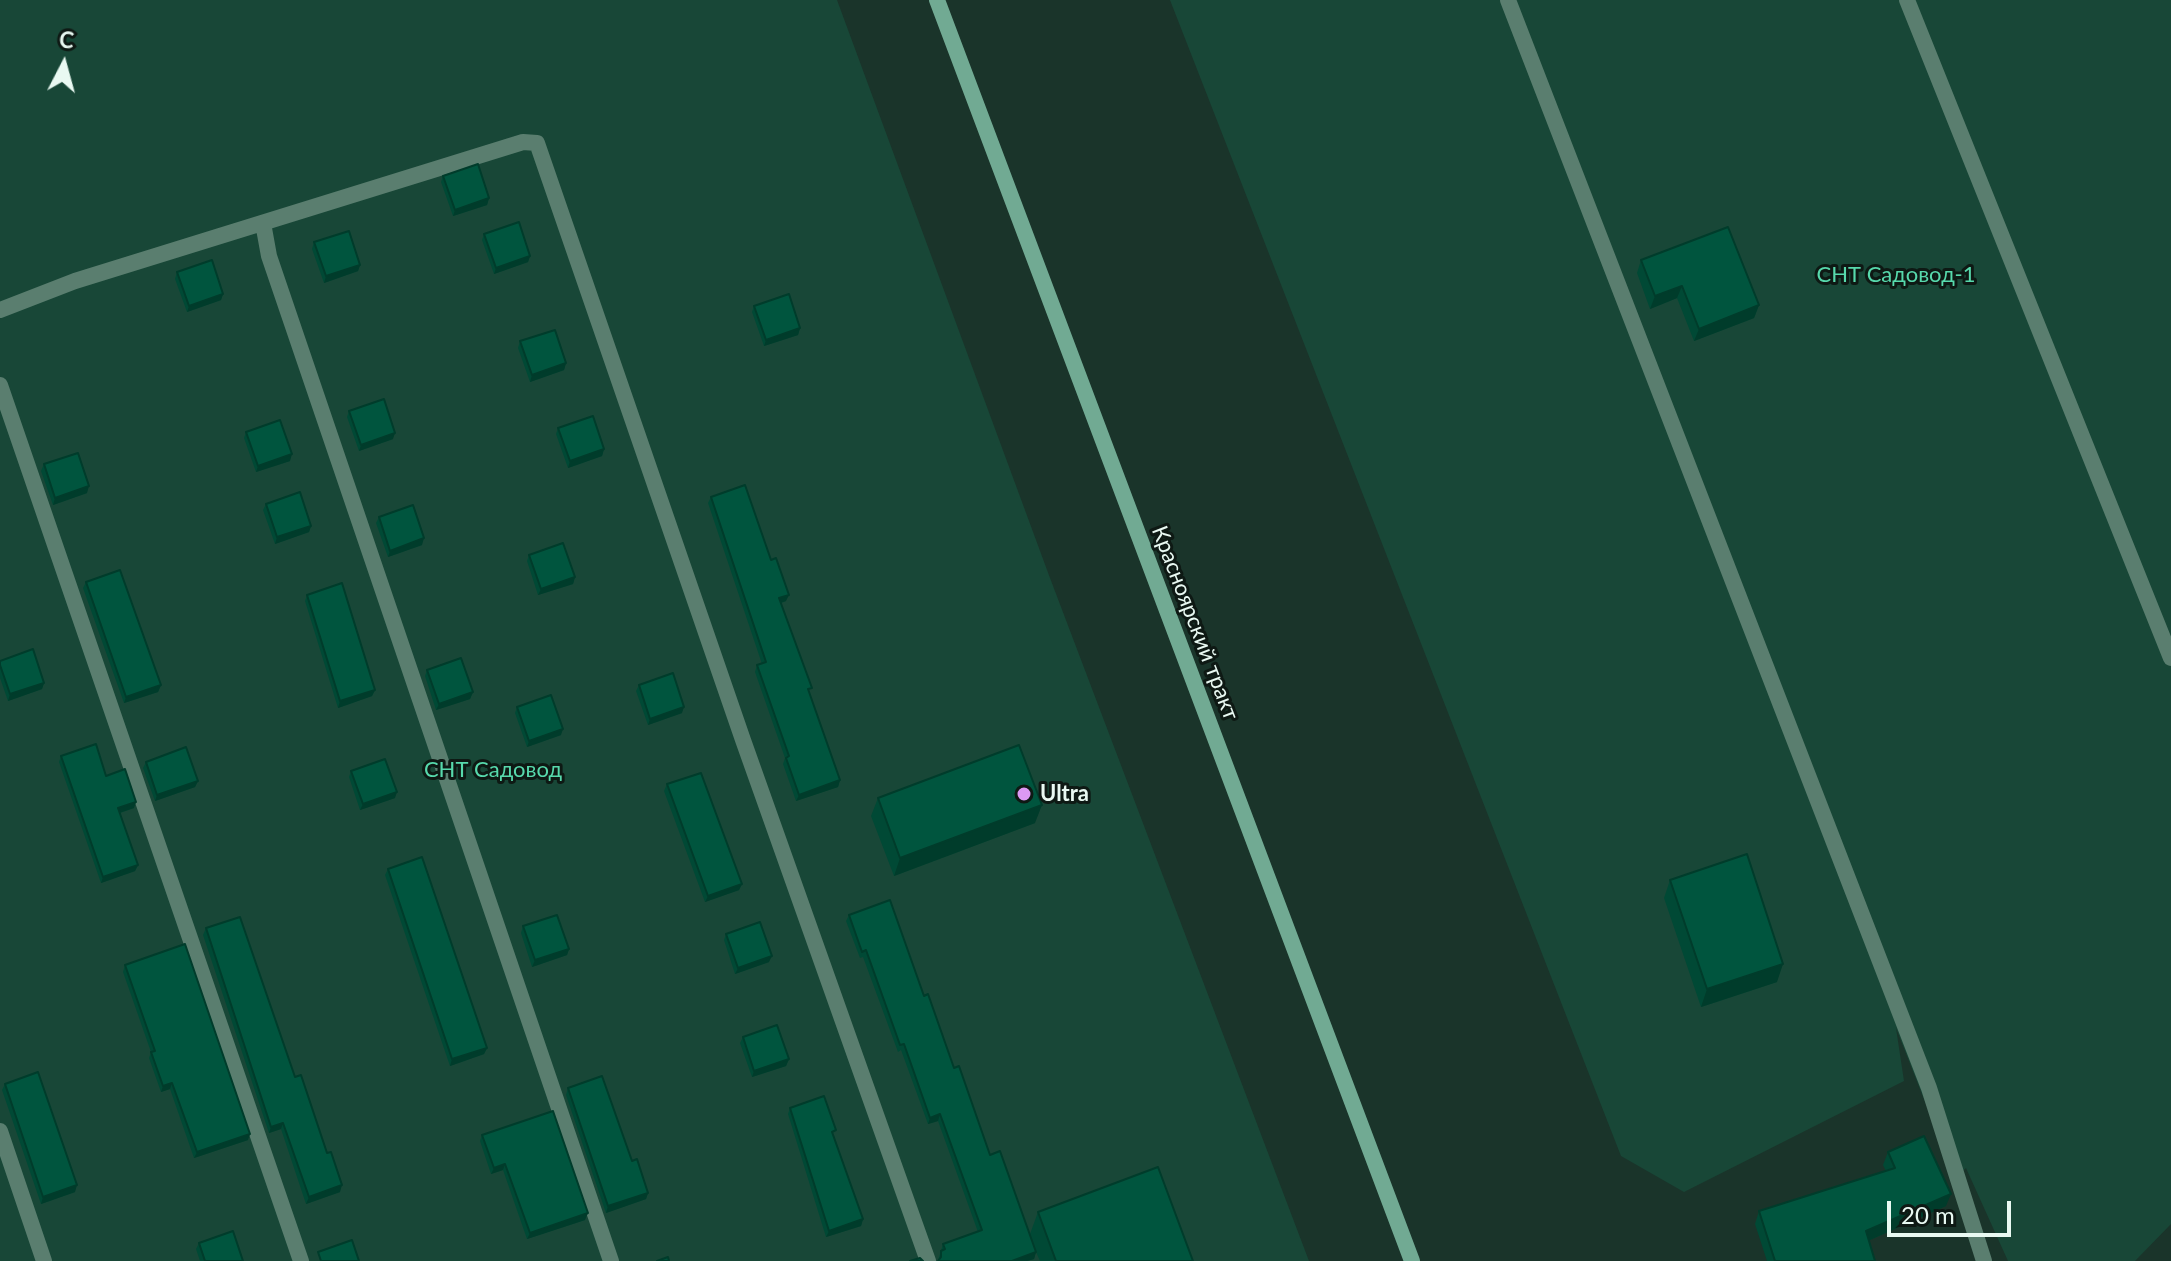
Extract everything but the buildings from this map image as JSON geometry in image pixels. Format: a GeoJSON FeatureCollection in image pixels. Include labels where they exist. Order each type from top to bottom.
{"type":"FeatureCollection","features":[{"type":"Feature","properties":{"kind":"main road","name":"Красноярский тракт"},"geometry":{"type":"LineString","coordinates":[[937,0],[1412,1261]]}},
{"type":"Feature","properties":{"kind":"lane"},"geometry":{"type":"LineString","coordinates":[[1508,0],[1929,1088],[1984,1261]]}},
{"type":"Feature","properties":{"kind":"lane"},"geometry":{"type":"LineString","coordinates":[[1907,0],[2171,658]]}},
{"type":"Feature","properties":{"kind":"lane"},"geometry":{"type":"LineString","coordinates":[[0,310],[75,281],[523,142],[537,143],[743,740],[928,1261]]}},
{"type":"Feature","properties":{"kind":"lane"},"geometry":{"type":"LineString","coordinates":[[263,223],[269,256],[611,1261]]}},
{"type":"Feature","properties":{"kind":"lane"},"geometry":{"type":"LineString","coordinates":[[0,385],[301,1261]]}},
{"type":"Feature","properties":{"kind":"lane"},"geometry":{"type":"LineString","coordinates":[[0,1131],[44,1261]]}},
{"type":"Feature","properties":{"kind":"green space","name":"СНТ Садовод"},"geometry":{"type":"Polygon","coordinates":[[[0,0],[837,0],[1050,578],[1309,1261],[0,1261],[0,0]]]}},
{"type":"Feature","properties":{"kind":"green space","name":"СНТ Садовод-1"},"geometry":{"type":"Polygon","coordinates":[[[1170,0],[2171,0],[2171,1224],[2135,1261],[2008,1261],[1966,1168],[1955,1178],[1896,1028],[1904,1081],[1684,1192],[1621,1156],[1170,0]]]}},
{"type":"Feature","properties":{"kind":"place","name":"Ultra"},"geometry":{"type":"Point","coordinates":[1024,794]}}]}
